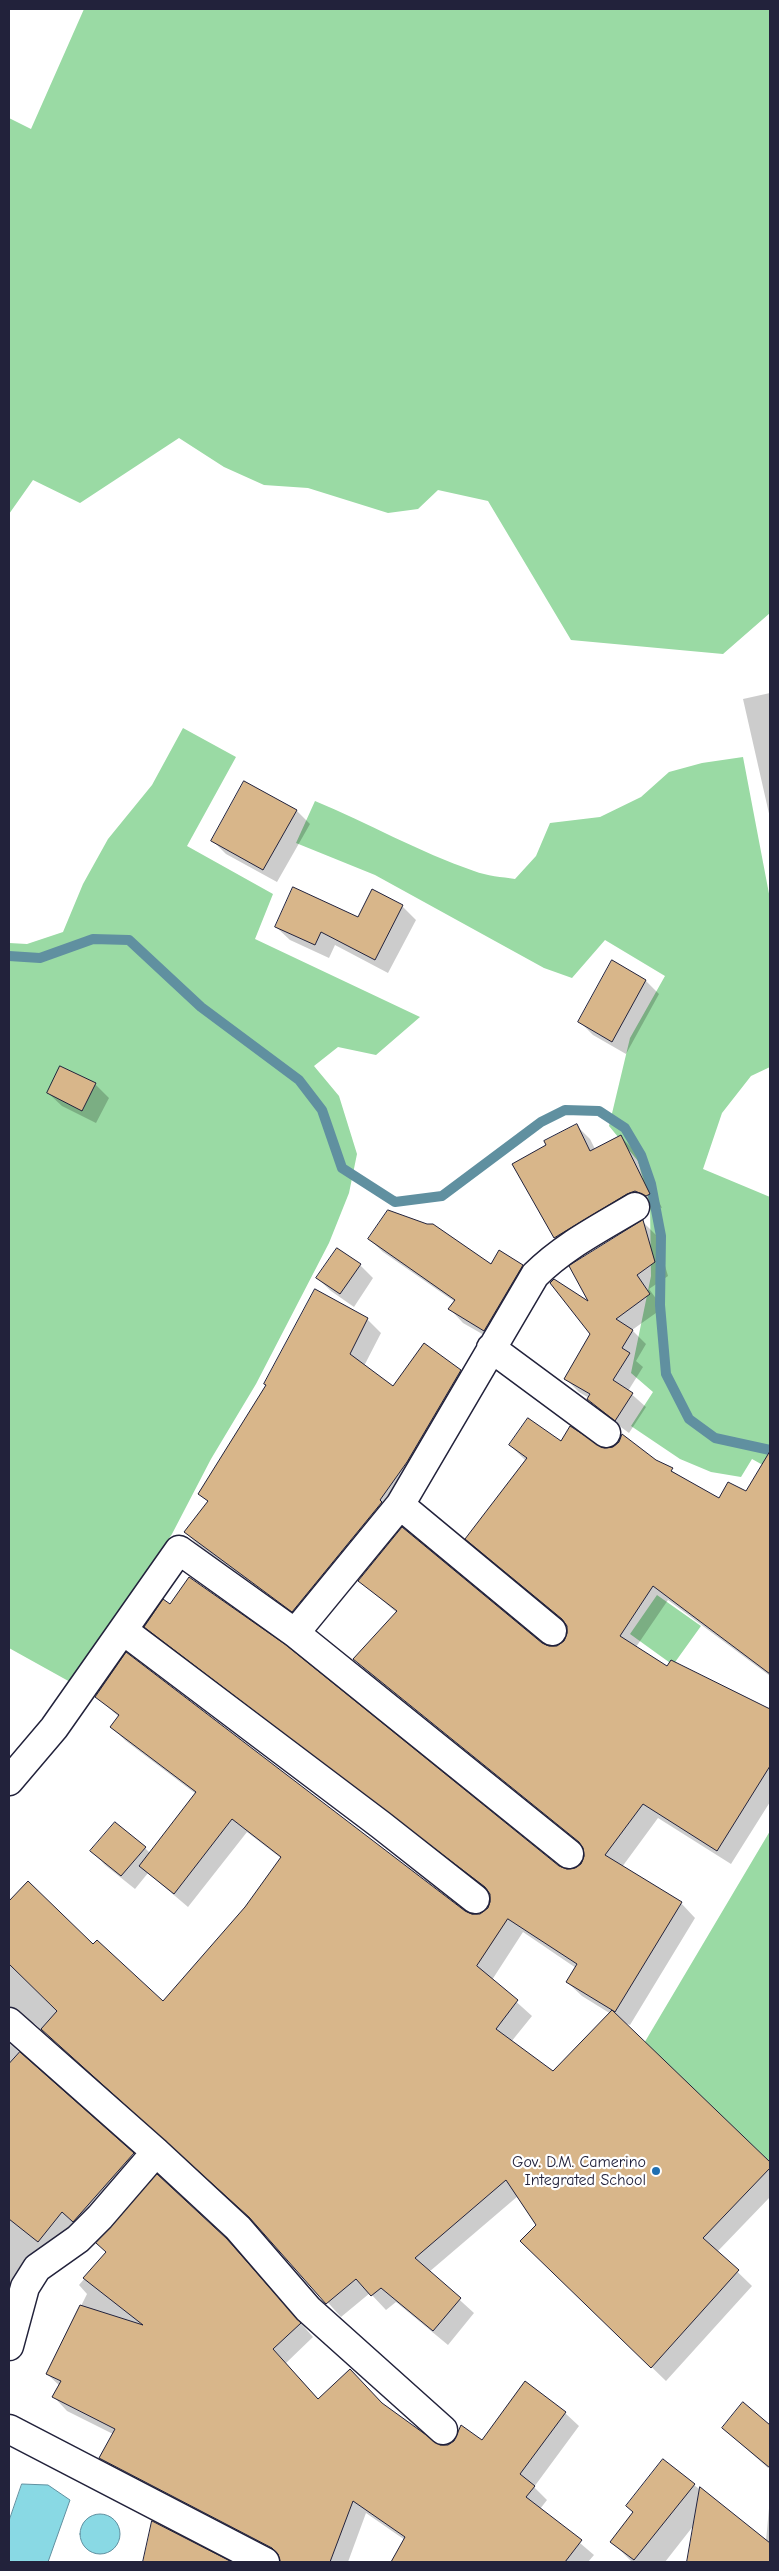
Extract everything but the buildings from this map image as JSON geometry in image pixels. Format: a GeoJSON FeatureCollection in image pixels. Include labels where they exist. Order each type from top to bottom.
{"type":"FeatureCollection","features":[{"type":"Feature","properties":{"kind":"street"},"geometry":{"type":"LineString","coordinates":[[295,1633],[400,1504],[534,1275],[567,1247],[635,1207]]}},
{"type":"Feature","properties":{"kind":"street"},"geometry":{"type":"LineString","coordinates":[[492,1348],[606,1433]]}},
{"type":"Feature","properties":{"kind":"street"},"geometry":{"type":"LineString","coordinates":[[400,1504],[552,1631]]}},
{"type":"Feature","properties":{"kind":"street"},"geometry":{"type":"LineString","coordinates":[[9,1781],[54,1728],[124,1631],[179,1550],[295,1633],[569,1854]]}},
{"type":"Feature","properties":{"kind":"street"},"geometry":{"type":"LineString","coordinates":[[124,1631],[381,1825],[475,1899]]}},
{"type":"Feature","properties":{"kind":"street"},"geometry":{"type":"LineString","coordinates":[[9,2022],[156,2152],[238,2228],[330,2329],[443,2430]]}},
{"type":"Feature","properties":{"kind":"street"},"geometry":{"type":"LineString","coordinates":[[9,2346],[25,2287],[37,2268],[78,2239],[100,2217],[156,2152]]}},
{"type":"Feature","properties":{"kind":"street"},"geometry":{"type":"LineString","coordinates":[[9,2429],[265,2562]]}},
{"type":"Feature","properties":{"kind":"green space"},"geometry":{"type":"Polygon","coordinates":[[[84,9],[770,9],[770,613],[723,654],[571,640],[488,501],[438,490],[418,509],[388,513],[308,488],[264,485],[224,467],[179,438],[80,503],[33,480],[9,514],[9,118],[31,129],[84,9]]]}},
{"type":"Feature","properties":{"kind":"green space"},"geometry":{"type":"Polygon","coordinates":[[[183,728],[236,757],[187,846],[273,894],[255,939],[420,1017],[376,1055],[338,1047],[314,1066],[339,1096],[357,1154],[349,1193],[329,1243],[256,1384],[211,1459],[172,1534],[72,1683],[9,1648],[9,943],[27,944],[63,932],[83,884],[108,839],[152,785],[183,728]]]}},
{"type":"Feature","properties":{"kind":"green space"},"geometry":{"type":"Polygon","coordinates":[[[743,757],[770,899],[770,1067],[751,1076],[722,1113],[703,1169],[770,1197],[770,1469],[752,1459],[741,1477],[711,1472],[680,1459],[631,1426],[653,1392],[631,1373],[651,1276],[650,1205],[638,1161],[609,1126],[630,1038],[665,976],[605,940],[572,978],[544,968],[375,875],[296,843],[315,801],[413,846],[474,871],[515,879],[536,856],[550,823],[600,817],[641,797],[669,772],[702,763],[743,757]]]}},
{"type":"Feature","properties":{"kind":"green space"},"geometry":{"type":"Polygon","coordinates":[[[657,1595],[701,1626],[673,1665],[630,1634],[657,1595]]]}},
{"type":"Feature","properties":{"kind":"green space"},"geometry":{"type":"Polygon","coordinates":[[[770,1831],[770,2165],[643,2045],[770,1831]]]}},
{"type":"Feature","properties":{"kind":"water"},"geometry":{"type":"Polygon","coordinates":[[[22,2484],[48,2485],[70,2500],[48,2562],[9,2562],[9,2521],[22,2484]]]}},
{"type":"Feature","properties":{"kind":"water"},"geometry":{"type":"Polygon","coordinates":[[[104,2514],[111,2517],[117,2523],[120,2534],[119,2542],[111,2551],[104,2554],[96,2554],[89,2551],[81,2542],[80,2530],[83,2523],[92,2515],[104,2514]]]}},
{"type":"Feature","properties":{"kind":"waterway"},"geometry":{"type":"LineString","coordinates":[[9,956],[40,958],[93,939],[129,940],[201,1007],[299,1080],[322,1110],[342,1168],[395,1202],[442,1196],[541,1122],[565,1110],[599,1111],[625,1128],[641,1155],[651,1184],[661,1236],[660,1305],[666,1374],[689,1419],[715,1438],[770,1450]]}},
{"type":"Feature","properties":{"kind":"place","name":"Gov. D.M. Camerino Integrated School"},"geometry":{"type":"Point","coordinates":[656,2171]}}]}
